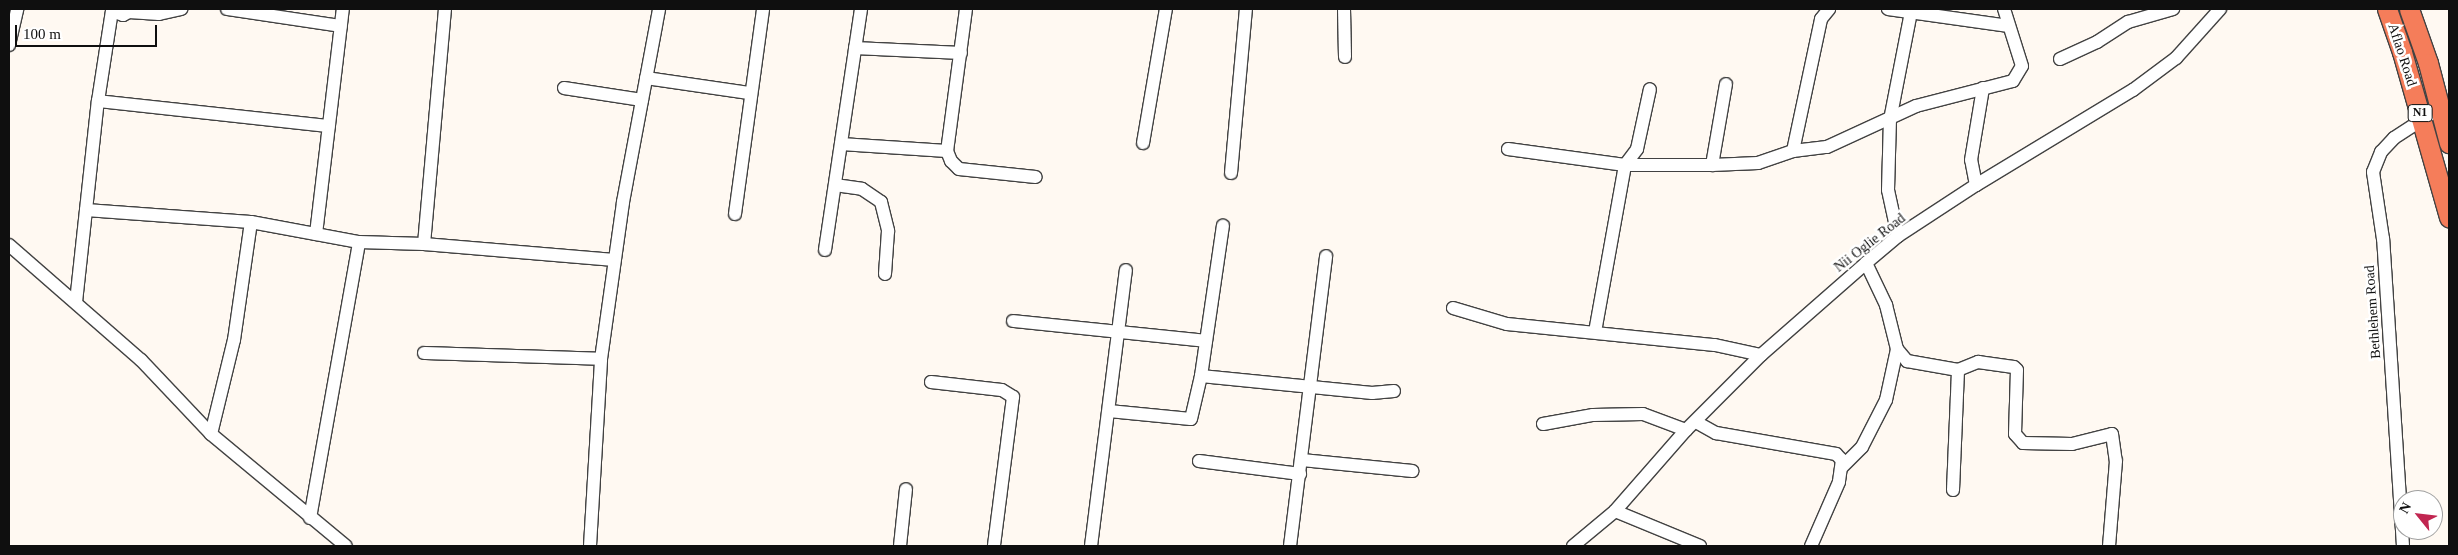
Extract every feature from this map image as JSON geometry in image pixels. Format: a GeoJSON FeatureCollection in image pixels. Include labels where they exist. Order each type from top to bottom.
{"type":"FeatureCollection","features":[{"type":"Feature","properties":{"kind":"highway","name":"Aflao Road"},"geometry":{"type":"LineString","coordinates":[[2387,9],[2449,218]]}},
{"type":"Feature","properties":{"kind":"highway","name":"Aflao Road"},"geometry":{"type":"LineString","coordinates":[[2409,9],[2449,143]]}},
{"type":"Feature","properties":{"kind":"street"},"geometry":{"type":"LineString","coordinates":[[9,45],[17,9]]}},
{"type":"Feature","properties":{"kind":"street"},"geometry":{"type":"LineString","coordinates":[[76,302],[98,101],[112,11],[123,15],[129,12],[151,14],[181,9]]}},
{"type":"Feature","properties":{"kind":"street"},"geometry":{"type":"LineString","coordinates":[[227,9],[341,26]]}},
{"type":"Feature","properties":{"kind":"street"},"geometry":{"type":"LineString","coordinates":[[316,234],[343,9]]}},
{"type":"Feature","properties":{"kind":"street"},"geometry":{"type":"LineString","coordinates":[[424,244],[445,9]]}},
{"type":"Feature","properties":{"kind":"street"},"geometry":{"type":"LineString","coordinates":[[590,546],[601,359],[614,260],[659,9]]}},
{"type":"Feature","properties":{"kind":"street"},"geometry":{"type":"LineString","coordinates":[[736,214],[749,93],[763,9]]}},
{"type":"Feature","properties":{"kind":"street"},"geometry":{"type":"LineString","coordinates":[[825,250],[861,9]]}},
{"type":"Feature","properties":{"kind":"street"},"geometry":{"type":"LineString","coordinates":[[966,9],[947,151],[951,161],[959,168],[1036,177]]}},
{"type":"Feature","properties":{"kind":"street"},"geometry":{"type":"LineString","coordinates":[[1143,143],[1166,9]]}},
{"type":"Feature","properties":{"kind":"street"},"geometry":{"type":"LineString","coordinates":[[1231,173],[1246,9]]}},
{"type":"Feature","properties":{"kind":"street"},"geometry":{"type":"LineString","coordinates":[[1344,9],[1345,57]]}},
{"type":"Feature","properties":{"kind":"street"},"geometry":{"type":"LineString","coordinates":[[1793,151],[1821,19],[1828,9]]}},
{"type":"Feature","properties":{"kind":"street"},"geometry":{"type":"LineString","coordinates":[[1888,9],[2009,26]]}},
{"type":"Feature","properties":{"kind":"street"},"geometry":{"type":"LineString","coordinates":[[1508,149],[1625,165],[1712,165],[1758,163],[1793,151],[1827,147],[1890,120],[1916,106],[2014,81],[2020,75],[2022,66],[2004,9]]}},
{"type":"Feature","properties":{"kind":"street"},"geometry":{"type":"LineString","coordinates":[[2060,58],[2097,42],[2128,22],[2159,10],[2173,9]]}},
{"type":"Feature","properties":{"kind":"street","name":"Nii Oglie Road"},"geometry":{"type":"LineString","coordinates":[[1574,546],[1615,511],[1691,426],[1761,356],[1898,236],[1976,185],[2105,109],[2189,46],[2220,9]]}},
{"type":"Feature","properties":{"kind":"street"},"geometry":{"type":"LineString","coordinates":[[1898,236],[1887,180],[1890,120],[1910,12]]}},
{"type":"Feature","properties":{"kind":"street"},"geometry":{"type":"LineString","coordinates":[[855,48],[961,53]]}},
{"type":"Feature","properties":{"kind":"street"},"geometry":{"type":"LineString","coordinates":[[646,78],[749,93]]}},
{"type":"Feature","properties":{"kind":"street"},"geometry":{"type":"LineString","coordinates":[[1712,165],[1726,84]]}},
{"type":"Feature","properties":{"kind":"street"},"geometry":{"type":"LineString","coordinates":[[564,88],[642,100]]}},
{"type":"Feature","properties":{"kind":"street"},"geometry":{"type":"LineString","coordinates":[[1976,185],[1972,160],[1983,88]]}},
{"type":"Feature","properties":{"kind":"street"},"geometry":{"type":"LineString","coordinates":[[1595,332],[1625,165],[1637,149],[1650,89]]}},
{"type":"Feature","properties":{"kind":"street"},"geometry":{"type":"LineString","coordinates":[[98,101],[329,126]]}},
{"type":"Feature","properties":{"kind":"street","name":"Bethlehem Road"},"geometry":{"type":"LineString","coordinates":[[2403,546],[2383,239],[2373,172],[2381,152],[2394,138],[2422,122],[2440,108]]}},
{"type":"Feature","properties":{"kind":"street"},"geometry":{"type":"LineString","coordinates":[[841,144],[947,151]]}},
{"type":"Feature","properties":{"kind":"street"},"geometry":{"type":"LineString","coordinates":[[835,186],[862,189],[881,202],[888,232],[885,274]]}},
{"type":"Feature","properties":{"kind":"street"},"geometry":{"type":"LineString","coordinates":[[86,210],[251,222],[359,242],[424,244],[614,260]]}},
{"type":"Feature","properties":{"kind":"street"},"geometry":{"type":"LineString","coordinates":[[211,434],[234,340],[251,222]]}},
{"type":"Feature","properties":{"kind":"street"},"geometry":{"type":"LineString","coordinates":[[1109,411],[1191,419],[1201,376],[1223,226]]}},
{"type":"Feature","properties":{"kind":"street"},"geometry":{"type":"LineString","coordinates":[[310,518],[359,242]]}},
{"type":"Feature","properties":{"kind":"street"},"geometry":{"type":"LineString","coordinates":[[9,245],[141,360],[211,434],[346,546]]}},
{"type":"Feature","properties":{"kind":"street"},"geometry":{"type":"LineString","coordinates":[[1290,546],[1326,256]]}},
{"type":"Feature","properties":{"kind":"street"},"geometry":{"type":"LineString","coordinates":[[1866,263],[1886,305],[1897,349],[1907,361],[1958,370],[1978,362],[2014,367],[2017,370],[2015,434],[2023,443],[2072,444],[2112,434],[2116,461],[2109,546]]}},
{"type":"Feature","properties":{"kind":"street"},"geometry":{"type":"LineString","coordinates":[[1091,546],[1121,331],[1126,270]]}},
{"type":"Feature","properties":{"kind":"street"},"geometry":{"type":"LineString","coordinates":[[1452,308],[1507,324],[1716,345],[1761,356]]}},
{"type":"Feature","properties":{"kind":"street"},"geometry":{"type":"LineString","coordinates":[[1013,321],[1206,341]]}},
{"type":"Feature","properties":{"kind":"street"},"geometry":{"type":"LineString","coordinates":[[1842,467],[1862,447],[1886,400],[1897,349]]}},
{"type":"Feature","properties":{"kind":"street"},"geometry":{"type":"LineString","coordinates":[[424,353],[601,359]]}},
{"type":"Feature","properties":{"kind":"street"},"geometry":{"type":"LineString","coordinates":[[1953,490],[1958,370]]}},
{"type":"Feature","properties":{"kind":"street"},"geometry":{"type":"LineString","coordinates":[[1201,376],[1310,388],[1394,391]]}},
{"type":"Feature","properties":{"kind":"street"},"geometry":{"type":"LineString","coordinates":[[931,382],[1002,390],[1013,397],[994,546]]}},
{"type":"Feature","properties":{"kind":"street"},"geometry":{"type":"LineString","coordinates":[[1543,424],[1592,415],[1643,414],[1741,440],[1836,454],[1842,460],[1839,482],[1811,546]]}},
{"type":"Feature","properties":{"kind":"street"},"geometry":{"type":"LineString","coordinates":[[1302,460],[1412,471]]}},
{"type":"Feature","properties":{"kind":"street"},"geometry":{"type":"LineString","coordinates":[[1199,461],[1300,474]]}},
{"type":"Feature","properties":{"kind":"street"},"geometry":{"type":"LineString","coordinates":[[900,546],[906,489]]}},
{"type":"Feature","properties":{"kind":"street"},"geometry":{"type":"LineString","coordinates":[[1615,511],[1700,546]]}}]}
